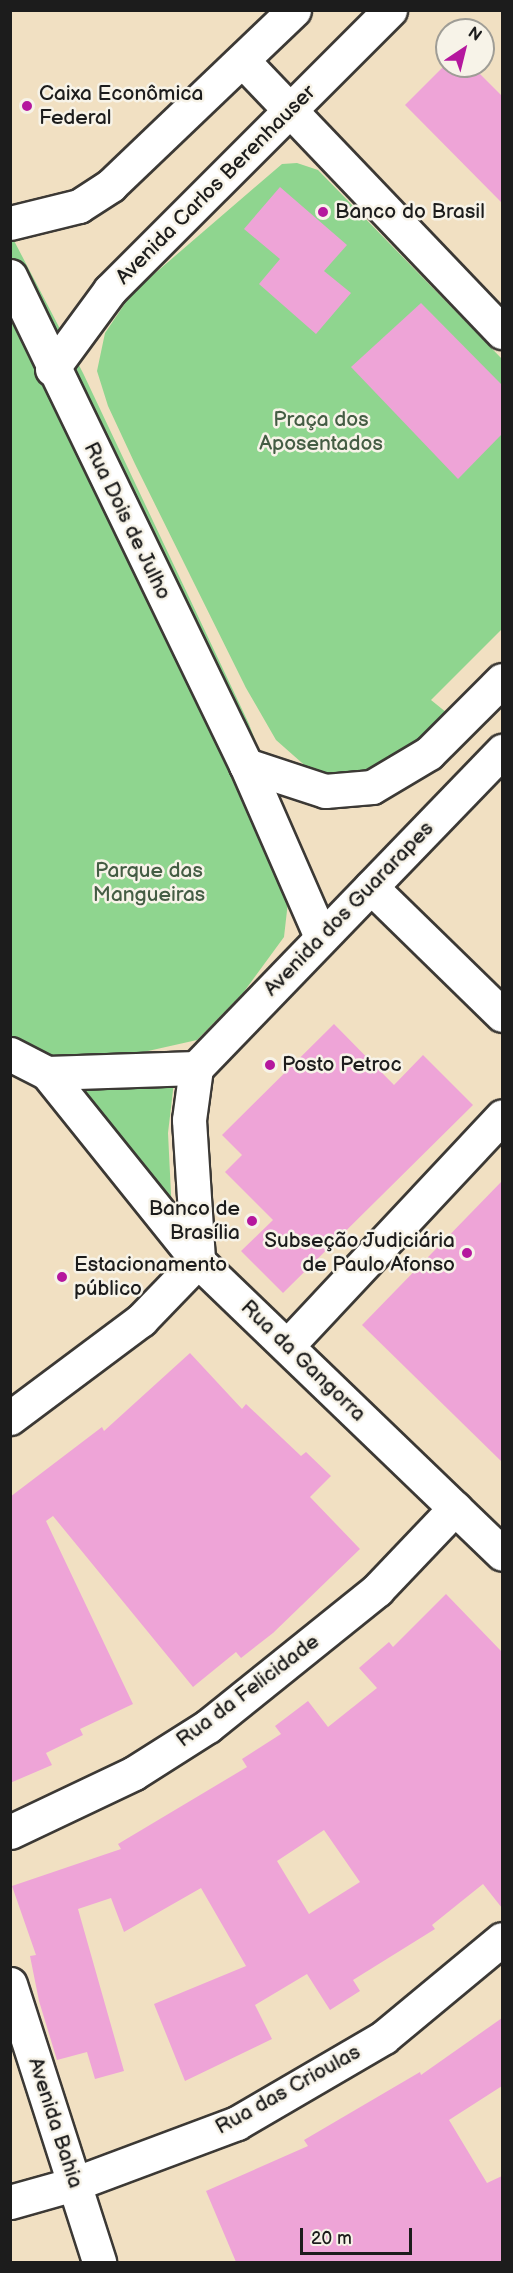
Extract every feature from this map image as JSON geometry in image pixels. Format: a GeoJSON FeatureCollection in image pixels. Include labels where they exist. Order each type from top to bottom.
{"type":"FeatureCollection","features":[{"type":"Feature","properties":{"kind":"street"},"geometry":{"type":"LineString","coordinates":[[10,223],[79,206],[111,185],[294,10]]}},
{"type":"Feature","properties":{"kind":"street","name":"Avenida Carlos Berenhauser"},"geometry":{"type":"LineString","coordinates":[[52,369],[110,290],[390,10]]}},
{"type":"Feature","properties":{"kind":"street"},"geometry":{"type":"LineString","coordinates":[[243,61],[502,332]]}},
{"type":"Feature","properties":{"kind":"street","name":"Rua Dois de Julho"},"geometry":{"type":"LineString","coordinates":[[10,276],[52,369],[246,765],[321,937]]}},
{"type":"Feature","properties":{"kind":"street"},"geometry":{"type":"LineString","coordinates":[[246,765],[325,791],[372,787],[429,753],[502,680]]}},
{"type":"Feature","properties":{"kind":"street","name":"Avenida dos Guararapes"},"geometry":{"type":"LineString","coordinates":[[196,1068],[502,751]]}},
{"type":"Feature","properties":{"kind":"street"},"geometry":{"type":"LineString","coordinates":[[371,887],[502,1015]]}},
{"type":"Feature","properties":{"kind":"street","name":"Rua da Gangorra"},"geometry":{"type":"LineString","coordinates":[[10,1054],[47,1073],[198,1262],[288,1345],[502,1554]]}},
{"type":"Feature","properties":{"kind":"street"},"geometry":{"type":"LineString","coordinates":[[10,1418],[141,1320],[198,1262],[189,1120],[196,1068]]}},
{"type":"Feature","properties":{"kind":"street","name":"Rua da Gangorra"},"geometry":{"type":"LineString","coordinates":[[47,1073],[196,1068]]}},
{"type":"Feature","properties":{"kind":"street"},"geometry":{"type":"LineString","coordinates":[[10,1069],[47,1073]]}},
{"type":"Feature","properties":{"kind":"street"},"geometry":{"type":"LineString","coordinates":[[288,1345],[502,1116]]}},
{"type":"Feature","properties":{"kind":"street","name":"Rua da Felicidade"},"geometry":{"type":"LineString","coordinates":[[10,1832],[134,1773],[208,1726],[377,1590],[455,1508]]}},
{"type":"Feature","properties":{"kind":"street","name":"Rua das Crioulas"},"geometry":{"type":"LineString","coordinates":[[10,2202],[74,2184],[237,2123],[384,2037],[502,1939]]}},
{"type":"Feature","properties":{"kind":"street","name":"Avenida Bahia"},"geometry":{"type":"LineString","coordinates":[[10,1984],[99,2262]]}},
{"type":"Feature","properties":{"kind":"green space","name":"Praça dos Aposentados"},"geometry":{"type":"Polygon","coordinates":[[[297,163],[318,170],[502,359],[502,629],[431,700],[452,717],[403,760],[344,779],[310,770],[276,740],[246,688],[135,464],[108,406],[97,371],[105,333],[132,293],[282,164],[297,163]]]}},
{"type":"Feature","properties":{"kind":"green space","name":"Parque das Mangueiras"},"geometry":{"type":"Polygon","coordinates":[[[10,233],[83,373],[249,724],[285,819],[289,893],[284,937],[243,993],[197,1040],[50,1073],[174,1082],[168,1133],[172,1214],[11,1049],[10,233]]]}},
{"type":"Feature","properties":{"kind":"building"},"geometry":{"type":"Polygon","coordinates":[[[435,75],[435,78],[484,78],[502,96],[502,203],[405,105],[435,75]]]}},
{"type":"Feature","properties":{"kind":"building"},"geometry":{"type":"Polygon","coordinates":[[[280,187],[347,245],[324,271],[351,293],[316,334],[259,284],[280,259],[244,229],[280,187]]]}},
{"type":"Feature","properties":{"kind":"building"},"geometry":{"type":"Polygon","coordinates":[[[421,303],[502,385],[502,434],[458,479],[351,367],[421,303]]]}},
{"type":"Feature","properties":{"kind":"building"},"geometry":{"type":"Polygon","coordinates":[[[334,1024],[394,1085],[423,1055],[473,1105],[283,1293],[241,1251],[273,1220],[225,1172],[242,1155],[222,1135],[334,1024]]]}},
{"type":"Feature","properties":{"kind":"building","name":"Subseção Judiciária de Paulo Afonso"},"geometry":{"type":"Polygon","coordinates":[[[502,1181],[502,1462],[362,1325],[502,1181]]]}},
{"type":"Feature","properties":{"kind":"building"},"geometry":{"type":"Polygon","coordinates":[[[190,1353],[242,1409],[246,1404],[301,1456],[306,1452],[331,1476],[310,1497],[360,1549],[273,1633],[241,1658],[236,1652],[193,1687],[53,1516],[46,1521],[133,1704],[80,1729],[83,1735],[46,1753],[52,1765],[10,1783],[10,1497],[102,1427],[104,1431],[190,1353]]]}},
{"type":"Feature","properties":{"kind":"building"},"geometry":{"type":"Polygon","coordinates":[[[446,1594],[502,1652],[502,1908],[483,1884],[432,1925],[435,1929],[353,1980],[360,1991],[330,2010],[307,1974],[255,2005],[272,2039],[185,2081],[154,2004],[246,1966],[201,1888],[124,1932],[111,1898],[78,1909],[124,2071],[95,2079],[87,2052],[57,2060],[39,2001],[30,1956],[36,1955],[12,1886],[121,1849],[118,1844],[247,1767],[242,1759],[281,1734],[275,1726],[308,1701],[328,1727],[377,1688],[359,1668],[389,1642],[393,1647],[446,1594]],[[324,1830],[277,1861],[309,1914],[360,1882],[324,1830]]]}},
{"type":"Feature","properties":{"kind":"building"},"geometry":{"type":"Polygon","coordinates":[[[502,2018],[502,2086],[449,2120],[487,2183],[502,2176],[502,2262],[236,2262],[206,2191],[308,2146],[304,2140],[420,2072],[421,2075],[502,2018]]]}},
{"type":"Feature","properties":{"kind":"place","name":"Caixa Econômica Federal"},"geometry":{"type":"Point","coordinates":[27,106]}},
{"type":"Feature","properties":{"kind":"place","name":"Banco do Brasil"},"geometry":{"type":"Point","coordinates":[323,212]}},
{"type":"Feature","properties":{"kind":"place","name":"Posto Petroc"},"geometry":{"type":"Point","coordinates":[270,1065]}},
{"type":"Feature","properties":{"kind":"place","name":"Banco de Brasília"},"geometry":{"type":"Point","coordinates":[252,1221]}},
{"type":"Feature","properties":{"kind":"place","name":"Subseção Judiciária de Paulo Afonso"},"geometry":{"type":"Point","coordinates":[467,1253]}},
{"type":"Feature","properties":{"kind":"place","name":"Estacionamento público"},"geometry":{"type":"Point","coordinates":[62,1277]}}]}
